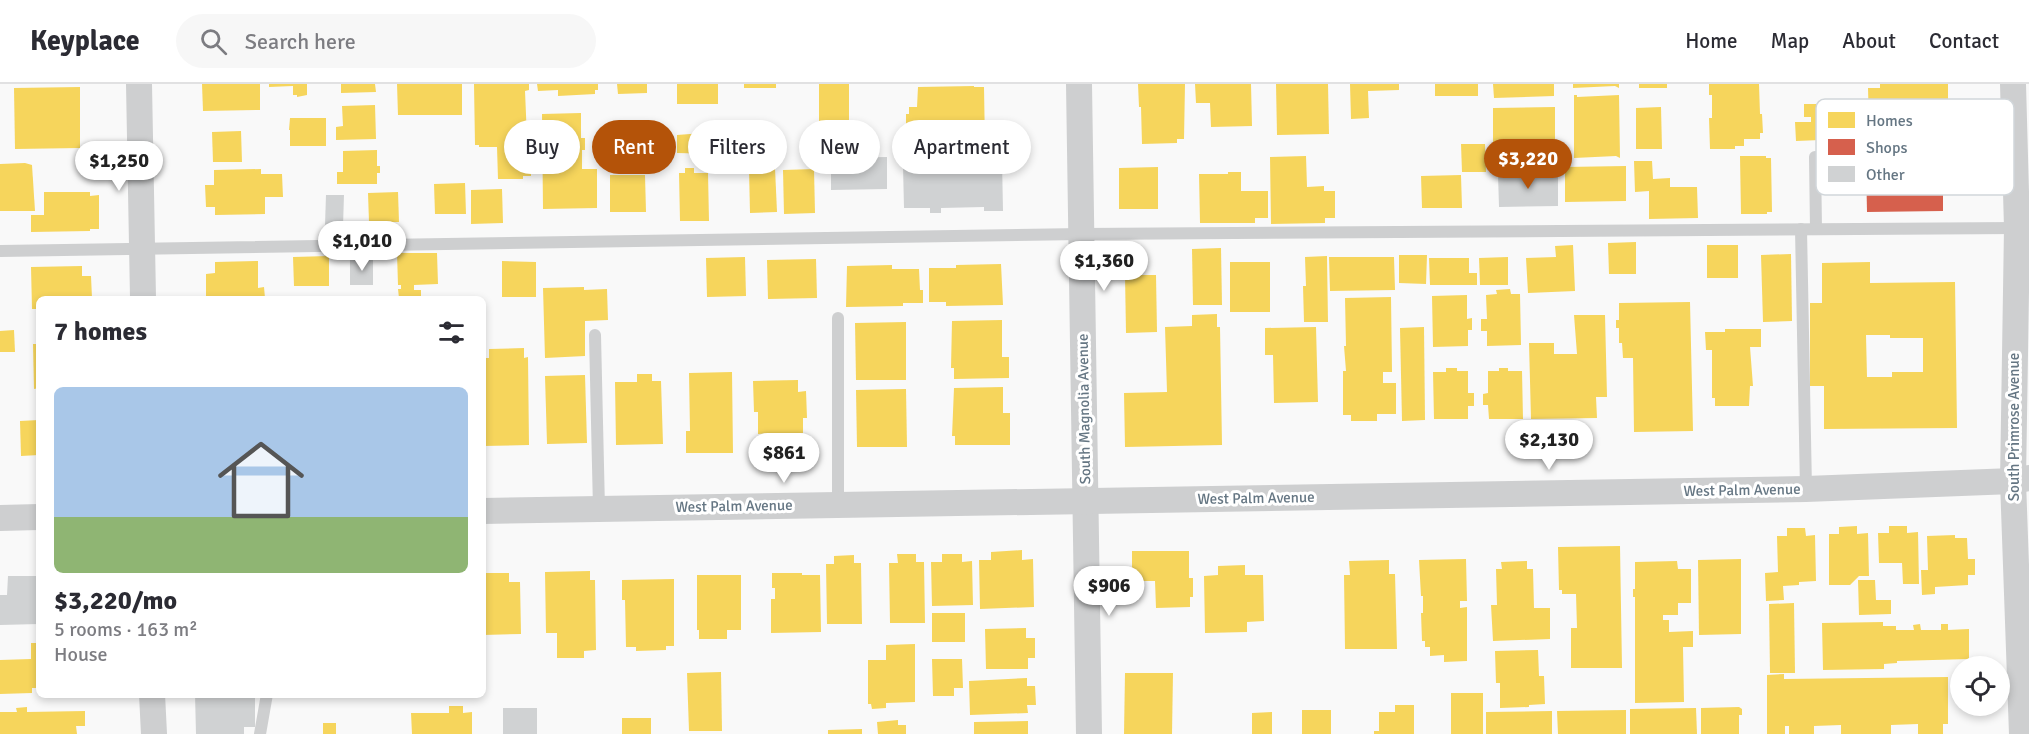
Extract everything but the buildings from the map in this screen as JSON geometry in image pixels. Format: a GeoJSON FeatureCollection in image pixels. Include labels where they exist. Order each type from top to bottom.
{"type":"FeatureCollection","features":[{"type":"Feature","properties":{"kind":"street"},"geometry":{"type":"LineString","coordinates":[[139,84],[143,296]]}},
{"type":"Feature","properties":{"kind":"street","name":"South Magnolia Avenue"},"geometry":{"type":"LineString","coordinates":[[1079,84],[1089,734]]}},
{"type":"Feature","properties":{"kind":"street","name":"South Primrose Avenue"},"geometry":{"type":"LineString","coordinates":[[2013,84],[2022,163],[2022,734]]}},
{"type":"Feature","properties":{"kind":"street","name":"West Palm Avenue"},"geometry":{"type":"LineString","coordinates":[[486,511],[1806,489],[2021,480]]}},
{"type":"Feature","properties":{"kind":"street"},"geometry":{"type":"LineString","coordinates":[[0,518],[36,517]]}},
{"type":"Feature","properties":{"kind":"street"},"geometry":{"type":"LineString","coordinates":[[153,698],[154,734]]}},
{"type":"Feature","properties":{"kind":"lane"},"geometry":{"type":"LineString","coordinates":[[1815,158],[1816,229]]}},
{"type":"Feature","properties":{"kind":"lane"},"geometry":{"type":"LineString","coordinates":[[0,251],[1082,234],[1816,229],[2021,218]]}},
{"type":"Feature","properties":{"kind":"lane"},"geometry":{"type":"LineString","coordinates":[[1801,229],[1806,489]]}},
{"type":"Feature","properties":{"kind":"lane"},"geometry":{"type":"LineString","coordinates":[[837,318],[838,505]]}},
{"type":"Feature","properties":{"kind":"lane"},"geometry":{"type":"LineString","coordinates":[[595,335],[599,509]]}},
{"type":"Feature","properties":{"kind":"lane"},"geometry":{"type":"LineString","coordinates":[[261,734],[266,698]]}}]}
